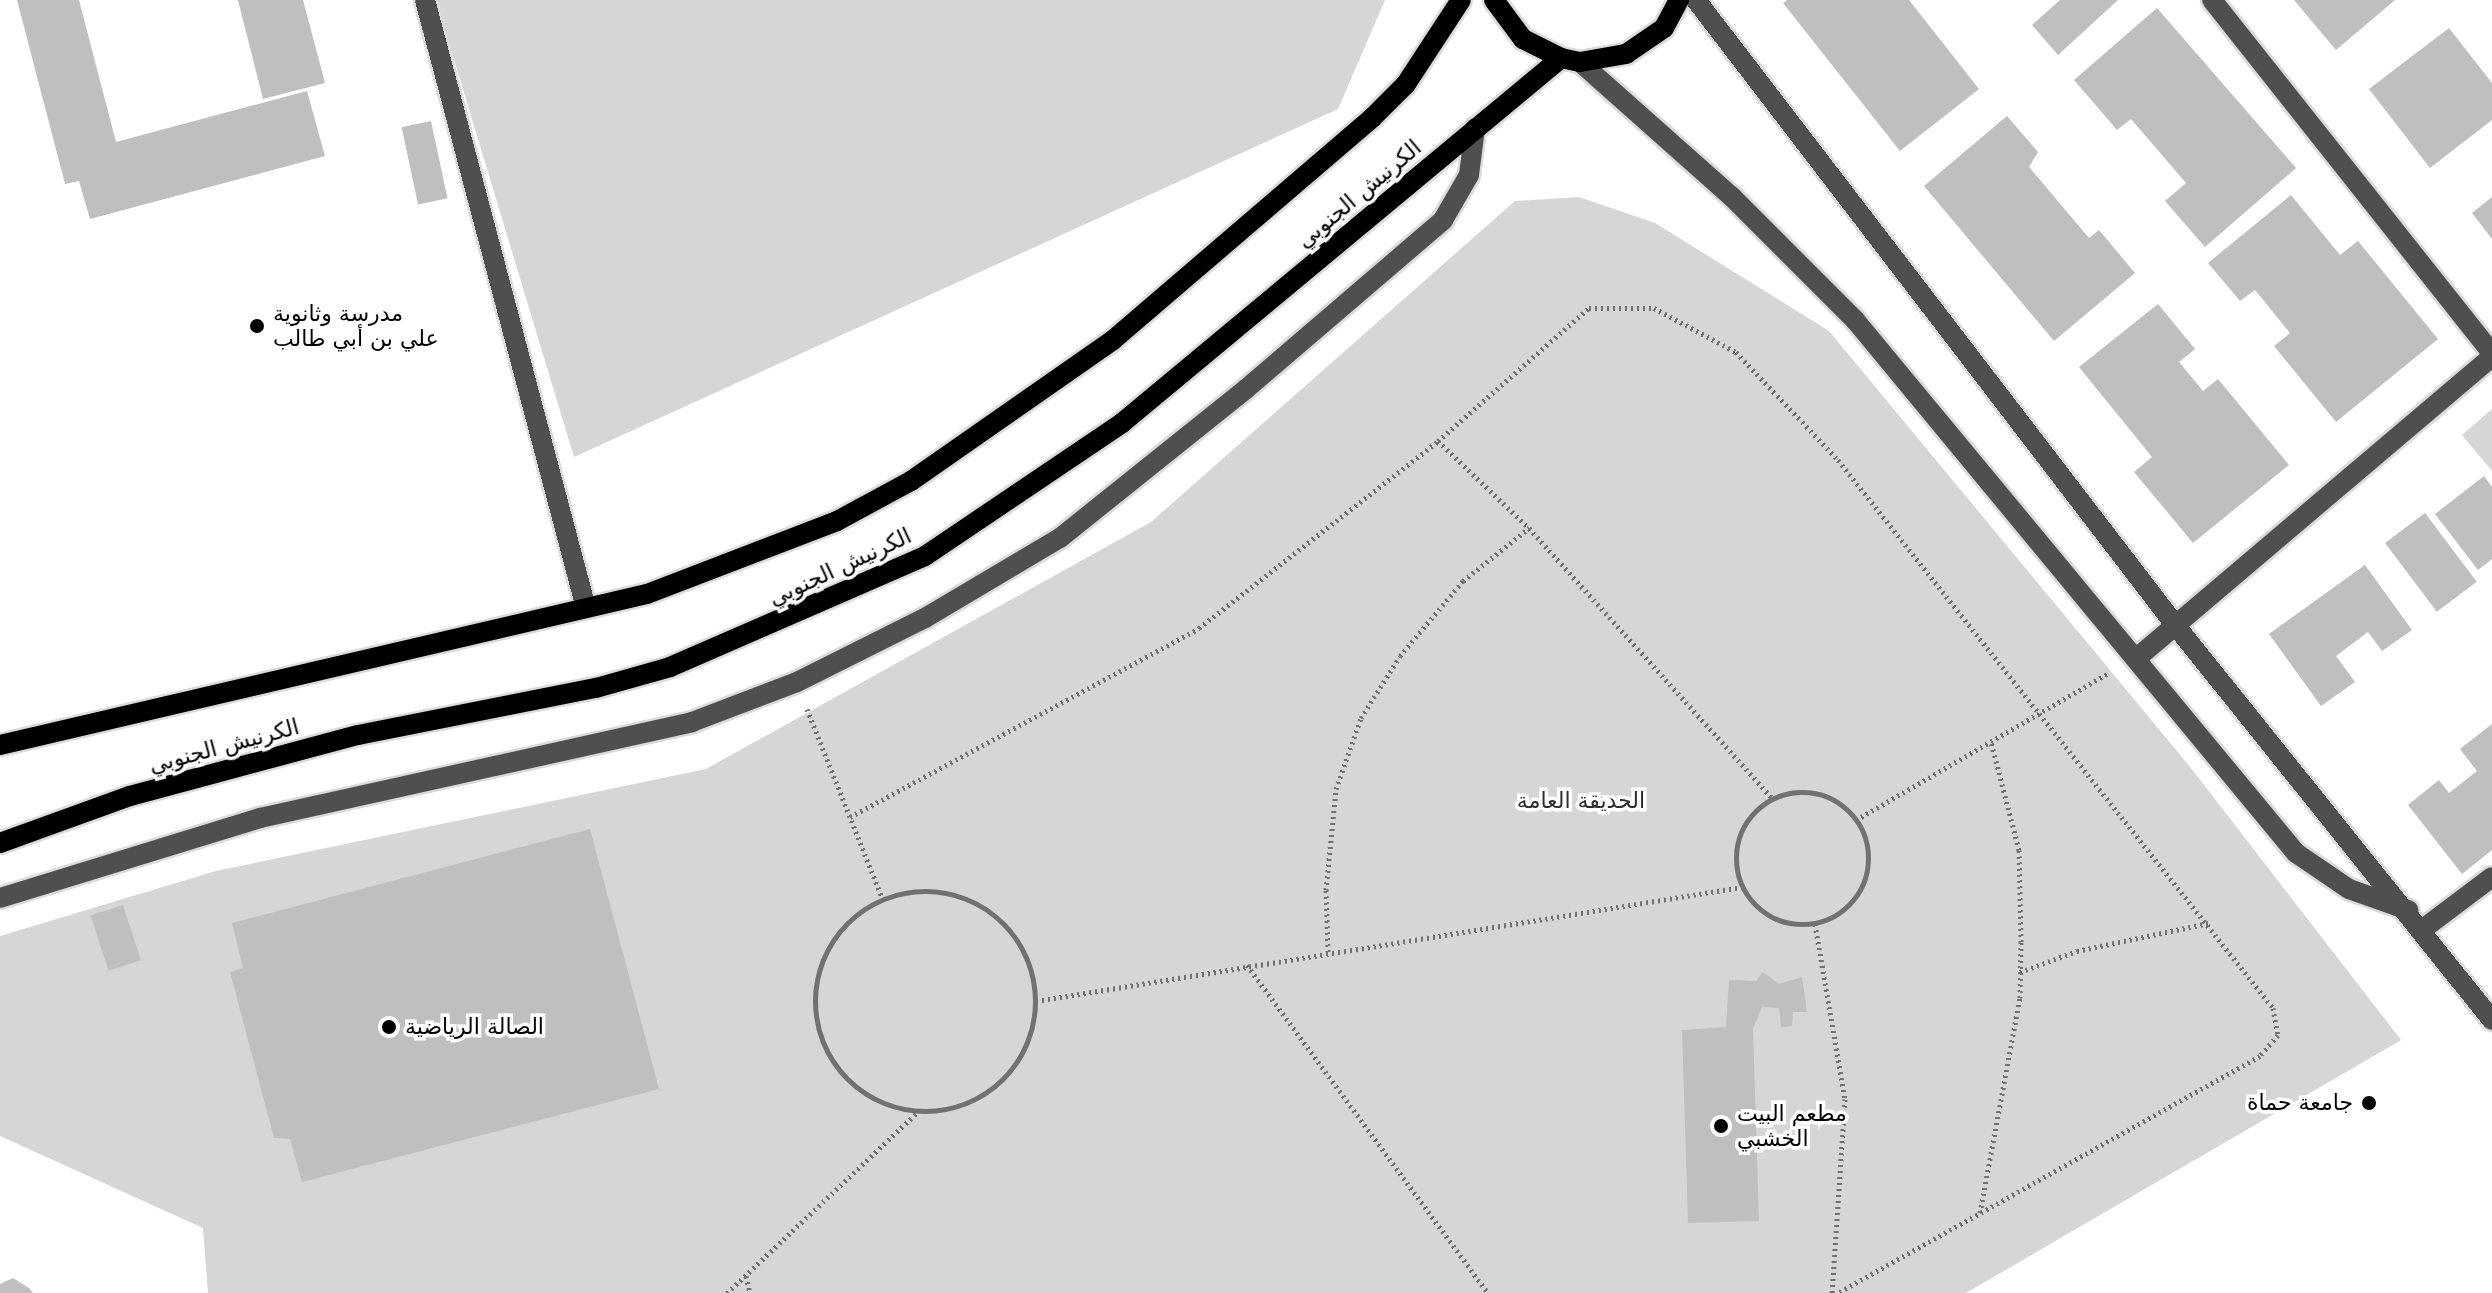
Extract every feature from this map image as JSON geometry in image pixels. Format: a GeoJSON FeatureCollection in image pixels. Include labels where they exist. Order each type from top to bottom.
{"type":"FeatureCollection","features":[{"type":"Feature","properties":{"kind":"main road","name":"الكرنيش الجنوبي"},"geometry":{"type":"LineString","coordinates":[[0,745],[660,589],[837,521],[911,481],[1113,340],[1372,118],[1406,84],[1461,0]]}},
{"type":"Feature","properties":{"kind":"main road"},"geometry":{"type":"LineString","coordinates":[[1494,0],[1523,39],[1570,60],[1626,54],[1664,28],[1679,0]]}},
{"type":"Feature","properties":{"kind":"main road","name":"الكرنيش الجنوبي"},"geometry":{"type":"LineString","coordinates":[[0,843],[130,796],[358,735],[596,688],[670,667],[888,574],[978,524],[1122,423],[1475,128],[1570,60]]}},
{"type":"Feature","properties":{"kind":"street"},"geometry":{"type":"LineString","coordinates":[[425,0],[586,608]]}},
{"type":"Feature","properties":{"kind":"street"},"geometry":{"type":"LineString","coordinates":[[1696,0],[2176,626],[2408,910],[2492,1020]]}},
{"type":"Feature","properties":{"kind":"street"},"geometry":{"type":"LineString","coordinates":[[2138,657],[2492,355],[2212,0]]}},
{"type":"Feature","properties":{"kind":"street"},"geometry":{"type":"LineString","coordinates":[[1570,60],[1732,197],[1855,320],[2138,657],[2296,853],[2349,889],[2408,910]]}},
{"type":"Feature","properties":{"kind":"street"},"geometry":{"type":"LineString","coordinates":[[0,898],[260,818],[635,738],[797,682],[925,618],[1060,538],[1234,399],[1443,220],[1469,175],[1475,128]]}},
{"type":"Feature","properties":{"kind":"street"},"geometry":{"type":"LineString","coordinates":[[2423,929],[2492,877]]}},
{"type":"Feature","properties":{"kind":"path"},"geometry":{"type":"LineString","coordinates":[[850,817],[1199,628],[1438,441],[1589,308],[1654,308],[1736,352],[1838,460],[2209,923],[2273,1008],[2278,1035],[2260,1056],[1835,1293]]}},
{"type":"Feature","properties":{"kind":"path"},"geometry":{"type":"LineString","coordinates":[[1438,441],[1529,528],[1771,797]]}},
{"type":"Feature","properties":{"kind":"path"},"geometry":{"type":"LineString","coordinates":[[1328,952],[1326,890],[1336,789],[1361,718],[1400,656],[1463,581],[1529,528]]}},
{"type":"Feature","properties":{"kind":"path"},"geometry":{"type":"LineString","coordinates":[[1856,820],[2138,657]]}},
{"type":"Feature","properties":{"kind":"path"},"geometry":{"type":"LineString","coordinates":[[797,682],[882,897]]}},
{"type":"Feature","properties":{"kind":"path"},"geometry":{"type":"LineString","coordinates":[[1980,1213],[2001,1120],[2020,972],[2019,850],[1991,742]]}},
{"type":"Feature","properties":{"kind":"path"},"geometry":{"type":"LineString","coordinates":[[1799,791],[1821,795],[1856,820],[1868,861],[1864,882],[1853,901],[1815,924],[1773,917],[1742,887],[1737,844],[1745,824],[1771,797],[1799,791]]}},
{"type":"Feature","properties":{"kind":"path"},"geometry":{"type":"LineString","coordinates":[[1036,1001],[1742,887]]}},
{"type":"Feature","properties":{"kind":"path"},"geometry":{"type":"LineString","coordinates":[[930,891],[954,893],[986,908],[1013,933],[1030,965],[1036,1001],[1025,1047],[1013,1068],[987,1093],[954,1108],[918,1112],[881,1103],[850,1083],[827,1054],[815,1018],[815,981],[827,946],[851,917],[882,897],[930,891]]}},
{"type":"Feature","properties":{"kind":"path"},"geometry":{"type":"LineString","coordinates":[[2020,972],[2077,951],[2209,923]]}},
{"type":"Feature","properties":{"kind":"path"},"geometry":{"type":"LineString","coordinates":[[1815,924],[1845,1099],[1835,1293]]}},
{"type":"Feature","properties":{"kind":"path"},"geometry":{"type":"LineString","coordinates":[[1247,965],[1488,1293]]}},
{"type":"Feature","properties":{"kind":"path"},"geometry":{"type":"LineString","coordinates":[[727,1293],[918,1112]]}},
{"type":"Feature","properties":{"kind":"path"},"geometry":{"type":"LineString","coordinates":[[746,1276],[750,1293]]}},
{"type":"Feature","properties":{"kind":"green space"},"geometry":{"type":"Polygon","coordinates":[[[436,0],[1385,0],[1338,109],[574,457],[436,0]]]}},
{"type":"Feature","properties":{"kind":"green space","name":"الحديقة العامة"},"geometry":{"type":"Polygon","coordinates":[[[1579,197],[1655,223],[1829,331],[2191,768],[2401,1040],[1966,1293],[208,1293],[203,1228],[0,1136],[0,936],[216,871],[706,769],[1151,522],[1515,201],[1579,197]]]}},
{"type":"Feature","properties":{"kind":"green space"},"geometry":{"type":"Polygon","coordinates":[[[2492,409],[2492,471],[2462,435],[2492,409]]]}},
{"type":"Feature","properties":{"kind":"building"},"geometry":{"type":"Polygon","coordinates":[[[17,0],[79,0],[116,142],[307,91],[325,156],[90,219],[79,181],[65,184],[17,0]]]}},
{"type":"Feature","properties":{"kind":"building"},"geometry":{"type":"Polygon","coordinates":[[[238,0],[303,0],[325,83],[263,99],[238,0]]]}},
{"type":"Feature","properties":{"kind":"building"},"geometry":{"type":"Polygon","coordinates":[[[1787,0],[1909,0],[1979,89],[1900,151],[1783,3],[1787,0]]]}},
{"type":"Feature","properties":{"kind":"building"},"geometry":{"type":"Polygon","coordinates":[[[2060,0],[2118,0],[2058,55],[2032,25],[2060,0]]]}},
{"type":"Feature","properties":{"kind":"building"},"geometry":{"type":"Polygon","coordinates":[[[2294,0],[2395,0],[2336,50],[2294,0]]]}},
{"type":"Feature","properties":{"kind":"building"},"geometry":{"type":"Polygon","coordinates":[[[2157,8],[2296,168],[2205,247],[2165,201],[2186,183],[2131,119],[2117,130],[2074,80],[2157,8]]]}},
{"type":"Feature","properties":{"kind":"building"},"geometry":{"type":"Polygon","coordinates":[[[2449,28],[2492,83],[2492,120],[2430,168],[2369,89],[2449,28]]]}},
{"type":"Feature","properties":{"kind":"building"},"geometry":{"type":"Polygon","coordinates":[[[2007,116],[2038,152],[2029,167],[2089,238],[2099,230],[2135,273],[2054,341],[1924,186],[2007,116]]]}},
{"type":"Feature","properties":{"kind":"building"},"geometry":{"type":"Polygon","coordinates":[[[431,121],[447,198],[418,205],[402,127],[431,121]]]}},
{"type":"Feature","properties":{"kind":"building"},"geometry":{"type":"Polygon","coordinates":[[[2291,195],[2340,255],[2358,241],[2438,339],[2336,422],[2274,346],[2290,333],[2255,290],[2240,301],[2208,263],[2291,195]]]}},
{"type":"Feature","properties":{"kind":"building"},"geometry":{"type":"Polygon","coordinates":[[[2492,197],[2492,239],[2472,213],[2492,197]]]}},
{"type":"Feature","properties":{"kind":"building"},"geometry":{"type":"Polygon","coordinates":[[[2158,304],[2195,349],[2179,362],[2203,391],[2218,379],[2289,465],[2193,543],[2134,472],[2152,457],[2079,367],[2158,304]]]}},
{"type":"Feature","properties":{"kind":"building"},"geometry":{"type":"Polygon","coordinates":[[[2484,476],[2492,487],[2492,559],[2478,570],[2435,514],[2484,476]]]}},
{"type":"Feature","properties":{"kind":"building"},"geometry":{"type":"Polygon","coordinates":[[[2425,513],[2477,582],[2437,612],[2385,543],[2425,513]]]}},
{"type":"Feature","properties":{"kind":"building"},"geometry":{"type":"Polygon","coordinates":[[[2365,565],[2412,630],[2382,651],[2368,632],[2336,656],[2355,682],[2321,706],[2269,634],[2365,565]]]}},
{"type":"Feature","properties":{"kind":"building"},"geometry":{"type":"Polygon","coordinates":[[[2492,724],[2492,850],[2462,874],[2408,805],[2439,780],[2449,793],[2477,771],[2460,749],[2492,724]]]}},
{"type":"Feature","properties":{"kind":"building"},"geometry":{"type":"Polygon","coordinates":[[[590,829],[659,1089],[302,1182],[290,1139],[274,1138],[230,972],[243,968],[232,923],[590,829]]]}},
{"type":"Feature","properties":{"kind":"building"},"geometry":{"type":"Polygon","coordinates":[[[123,905],[141,960],[109,971],[91,916],[123,905]]]}},
{"type":"Feature","properties":{"kind":"building","name":"مطعم البيت الخشبي"},"geometry":{"type":"Polygon","coordinates":[[[1763,972],[1779,984],[1802,977],[1807,1012],[1793,1012],[1792,1026],[1781,1027],[1779,1008],[1762,1007],[1753,1028],[1759,1221],[1688,1223],[1682,1030],[1726,1027],[1729,980],[1756,981],[1763,972]]]}},
{"type":"Feature","properties":{"kind":"building"},"geometry":{"type":"Polygon","coordinates":[[[13,1278],[33,1293],[0,1293],[0,1284],[13,1278]]]}},
{"type":"Feature","properties":{"kind":"place","name":"مدرسة وثانوية علي بن أبي طالب"},"geometry":{"type":"Point","coordinates":[257,326]}},
{"type":"Feature","properties":{"kind":"place","name":"الصالة الرياضية"},"geometry":{"type":"Point","coordinates":[389,1027]}},
{"type":"Feature","properties":{"kind":"place","name":"جامعة حماة"},"geometry":{"type":"Point","coordinates":[2369,1103]}},
{"type":"Feature","properties":{"kind":"place","name":"مطعم البيت الخشبي"},"geometry":{"type":"Point","coordinates":[1721,1126]}}]}
